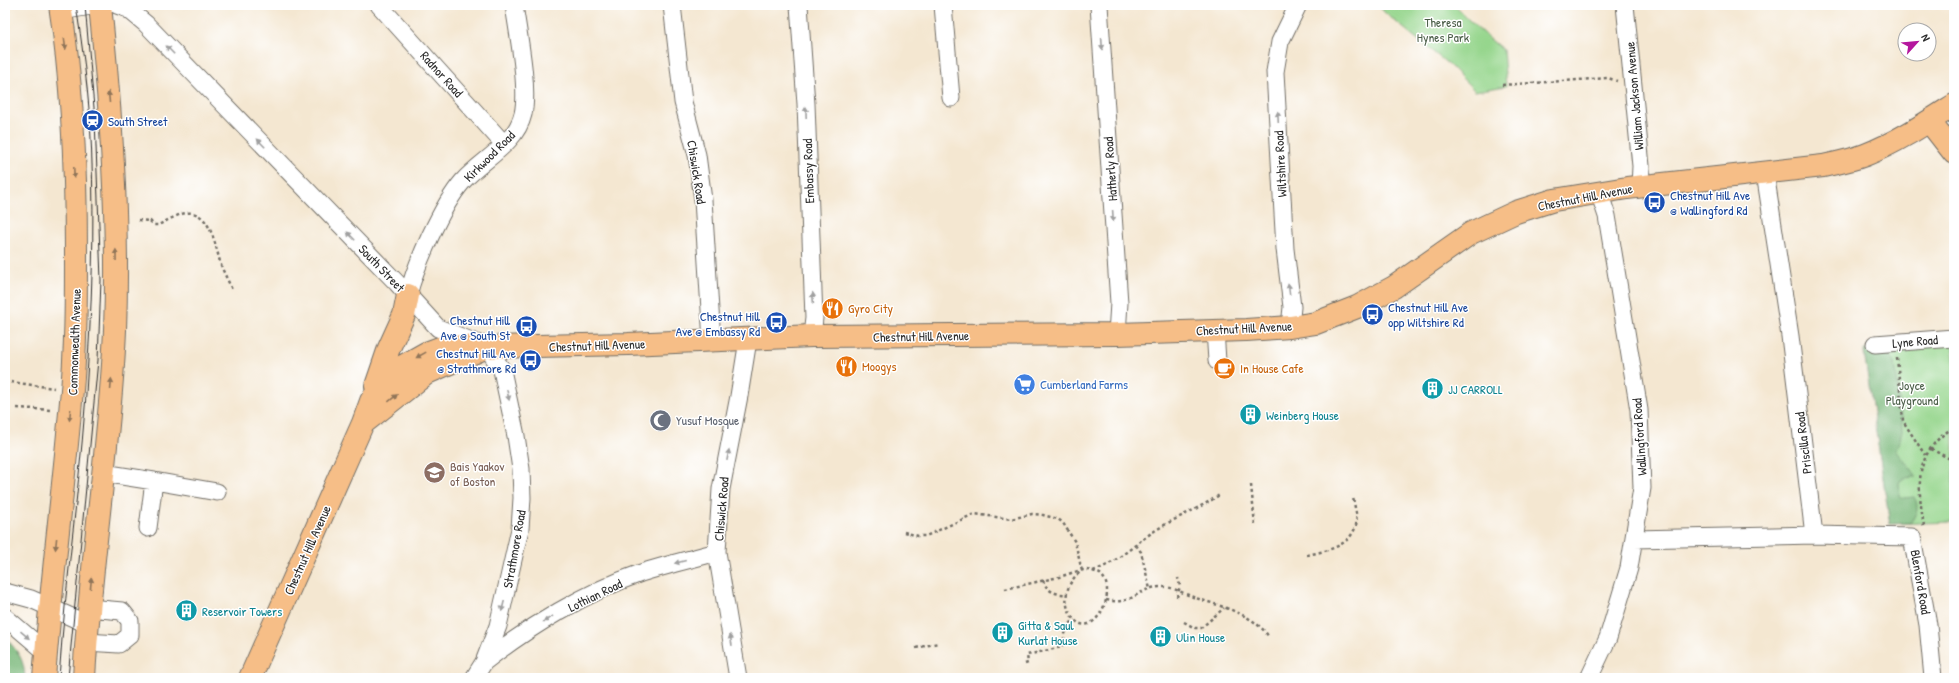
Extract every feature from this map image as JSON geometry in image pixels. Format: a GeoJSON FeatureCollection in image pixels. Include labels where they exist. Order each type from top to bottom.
{"type":"FeatureCollection","features":[{"type":"Feature","properties":{"kind":"main road"},"geometry":{"type":"LineString","coordinates":[[84,678],[87,625],[111,388],[116,273],[113,155],[99,5]]}},
{"type":"Feature","properties":{"kind":"main road","name":"Commonwealth Avenue"},"geometry":{"type":"LineString","coordinates":[[44,678],[49,607],[72,400],[75,343],[76,226],[74,160],[69,80],[61,8]]}},
{"type":"Feature","properties":{"kind":"main road","name":"Chestnut Hill Avenue"},"geometry":{"type":"LineString","coordinates":[[250,678],[364,423],[371,401],[386,378],[400,367],[426,353],[445,346],[487,348],[748,340],[812,336],[1117,334],[1290,327],[1316,323],[1357,307],[1394,287],[1471,233],[1502,218],[1554,200],[1599,192],[1823,166],[1845,162],[1866,155],[1954,106]]}},
{"type":"Feature","properties":{"kind":"main road"},"geometry":{"type":"LineString","coordinates":[[1929,121],[1954,154]]}},
{"type":"Feature","properties":{"kind":"main road"},"geometry":{"type":"LineString","coordinates":[[371,401],[389,348],[404,315],[408,295]]}},
{"type":"Feature","properties":{"kind":"main road","name":"Chestnut Hill Avenue"},"geometry":{"type":"LineString","coordinates":[[364,423],[427,373],[487,348]]}},
{"type":"Feature","properties":{"kind":"street"},"geometry":{"type":"LineString","coordinates":[[61,8],[99,5]]}},
{"type":"Feature","properties":{"kind":"street","name":"South Street"},"geometry":{"type":"LineString","coordinates":[[117,5],[128,9],[146,24],[408,295],[438,328],[487,348]]}},
{"type":"Feature","properties":{"kind":"street","name":"Radnor Road"},"geometry":{"type":"LineString","coordinates":[[379,5],[504,144]]}},
{"type":"Feature","properties":{"kind":"street","name":"Kirkwood Road"},"geometry":{"type":"LineString","coordinates":[[408,295],[420,261],[454,192],[475,169],[504,144],[519,125],[524,103],[514,5]]}},
{"type":"Feature","properties":{"kind":"street","name":"Chiswick Road"},"geometry":{"type":"LineString","coordinates":[[672,5],[683,102],[697,155],[703,200],[712,340]]}},
{"type":"Feature","properties":{"kind":"street","name":"Embassy Road"},"geometry":{"type":"LineString","coordinates":[[799,5],[806,112],[814,318],[812,336]]}},
{"type":"Feature","properties":{"kind":"street"},"geometry":{"type":"LineString","coordinates":[[943,5],[951,98]]}},
{"type":"Feature","properties":{"kind":"street","name":"Hatherly Road"},"geometry":{"type":"LineString","coordinates":[[1099,5],[1119,303],[1117,334]]}},
{"type":"Feature","properties":{"kind":"street","name":"Wiltshire Road"},"geometry":{"type":"LineString","coordinates":[[1290,327],[1292,307],[1285,249],[1275,72],[1280,42],[1298,5]]}},
{"type":"Feature","properties":{"kind":"street","name":"William Jackson Avenue"},"geometry":{"type":"LineString","coordinates":[[1625,5],[1640,166],[1640,187]]}},
{"type":"Feature","properties":{"kind":"street","name":"Priscilla Road"},"geometry":{"type":"LineString","coordinates":[[1765,173],[1790,336],[1814,535]]}},
{"type":"Feature","properties":{"kind":"street","name":"Wallingford Road"},"geometry":{"type":"LineString","coordinates":[[1589,678],[1608,638],[1629,568],[1642,488],[1639,410],[1607,216],[1599,192]]}},
{"type":"Feature","properties":{"kind":"street"},"geometry":{"type":"LineString","coordinates":[[1215,330],[1217,361]]}},
{"type":"Feature","properties":{"kind":"street","name":"Lyne Road"},"geometry":{"type":"LineString","coordinates":[[1876,344],[1954,338]]}},
{"type":"Feature","properties":{"kind":"street","name":"Chiswick Road"},"geometry":{"type":"LineString","coordinates":[[738,678],[718,552],[721,489],[748,340]]}},
{"type":"Feature","properties":{"kind":"street","name":"Strathmore Road"},"geometry":{"type":"LineString","coordinates":[[474,678],[484,662],[498,626],[520,529],[522,498],[516,436],[502,370],[487,348]]}},
{"type":"Feature","properties":{"kind":"street"},"geometry":{"type":"LineString","coordinates":[[103,473],[217,492]]}},
{"type":"Feature","properties":{"kind":"street"},"geometry":{"type":"LineString","coordinates":[[148,528],[154,481]]}},
{"type":"Feature","properties":{"kind":"street"},"geometry":{"type":"LineString","coordinates":[[1634,539],[1814,535]]}},
{"type":"Feature","properties":{"kind":"street","name":"Blenford Road"},"geometry":{"type":"LineString","coordinates":[[1814,535],[1912,537],[1928,625],[1933,678]]}},
{"type":"Feature","properties":{"kind":"street","name":"Lothian Road"},"geometry":{"type":"LineString","coordinates":[[484,662],[509,643],[593,594],[640,574],[718,552]]}},
{"type":"Feature","properties":{"kind":"street"},"geometry":{"type":"LineString","coordinates":[[5,592],[31,599],[87,625]]}},
{"type":"Feature","properties":{"kind":"street"},"geometry":{"type":"LineString","coordinates":[[5,617],[46,652]]}},
{"type":"Feature","properties":{"kind":"path"},"geometry":{"type":"LineString","coordinates":[[1502,85],[1608,78],[1619,81]]}},
{"type":"Feature","properties":{"kind":"path"},"geometry":{"type":"LineString","coordinates":[[138,220],[150,221],[154,225],[158,225],[186,213],[193,213],[200,216],[210,231],[221,267],[232,290]]}},
{"type":"Feature","properties":{"kind":"path"},"geometry":{"type":"LineString","coordinates":[[1895,343],[1903,421],[1925,455]]}},
{"type":"Feature","properties":{"kind":"path"},"geometry":{"type":"LineString","coordinates":[[11,382],[54,388]]}},
{"type":"Feature","properties":{"kind":"path"},"geometry":{"type":"LineString","coordinates":[[17,408],[52,410]]}},
{"type":"Feature","properties":{"kind":"path"},"geometry":{"type":"LineString","coordinates":[[1924,527],[1919,497],[1919,477],[1925,455],[1947,431],[1954,427]]}},
{"type":"Feature","properties":{"kind":"path"},"geometry":{"type":"LineString","coordinates":[[1931,449],[1954,460]]}},
{"type":"Feature","properties":{"kind":"path"},"geometry":{"type":"LineString","coordinates":[[1251,485],[1255,525]]}},
{"type":"Feature","properties":{"kind":"path"},"geometry":{"type":"LineString","coordinates":[[1005,589],[1082,571],[1093,571],[1116,560],[1153,532],[1221,494]]}},
{"type":"Feature","properties":{"kind":"path"},"geometry":{"type":"LineString","coordinates":[[1307,555],[1332,549],[1344,542],[1350,535],[1356,526],[1353,497]]}},
{"type":"Feature","properties":{"kind":"path"},"geometry":{"type":"LineString","coordinates":[[904,532],[918,536],[926,536],[977,513],[1011,519],[1028,514],[1043,515],[1058,519],[1064,523],[1075,542],[1082,571]]}},
{"type":"Feature","properties":{"kind":"path"},"geometry":{"type":"LineString","coordinates":[[1136,545],[1141,552],[1150,589]]}},
{"type":"Feature","properties":{"kind":"path"},"geometry":{"type":"LineString","coordinates":[[1082,571],[1072,580],[1067,594],[1067,605],[1074,619],[1083,624],[1094,622],[1100,617],[1106,600],[1104,581],[1100,575],[1093,571]]}},
{"type":"Feature","properties":{"kind":"path"},"geometry":{"type":"LineString","coordinates":[[1176,597],[1180,586],[1178,578]]}},
{"type":"Feature","properties":{"kind":"path"},"geometry":{"type":"LineString","coordinates":[[1043,580],[1045,586],[1050,591],[1057,594],[1067,594]]}},
{"type":"Feature","properties":{"kind":"path"},"geometry":{"type":"LineString","coordinates":[[1106,600],[1127,600],[1150,589],[1166,587],[1224,607],[1256,623],[1263,628],[1269,637]]}},
{"type":"Feature","properties":{"kind":"path"},"geometry":{"type":"LineString","coordinates":[[1184,622],[1195,628],[1201,628],[1224,607]]}},
{"type":"Feature","properties":{"kind":"path"},"geometry":{"type":"LineString","coordinates":[[1025,664],[1028,663],[1027,656],[1062,647],[1066,630],[1074,619]]}},
{"type":"Feature","properties":{"kind":"path"},"geometry":{"type":"LineString","coordinates":[[916,648],[938,643]]}},
{"type":"Feature","properties":{"kind":"green space","name":"Theresa Hynes Park"},"geometry":{"type":"Polygon","coordinates":[[[1378,5],[1454,5],[1477,28],[1503,50],[1506,86],[1475,91],[1448,64],[1385,13],[1378,5]]]}},
{"type":"Feature","properties":{"kind":"green space","name":"Joyce Playground"},"geometry":{"type":"Polygon","coordinates":[[[1954,344],[1954,522],[1890,524],[1864,350],[1954,344]]]}},
{"type":"Feature","properties":{"kind":"green space"},"geometry":{"type":"Polygon","coordinates":[[[1885,349],[1895,363],[1900,405],[1902,431],[1899,444],[1895,449],[1914,472],[1916,477],[1904,478],[1899,482],[1900,496],[1904,498],[1914,497],[1917,504],[1914,517],[1910,523],[1890,524],[1864,352],[1885,349]]]}},
{"type":"Feature","properties":{"kind":"green space"},"geometry":{"type":"Polygon","coordinates":[[[5,637],[22,660],[25,678],[5,678],[5,637]]]}},
{"type":"Feature","properties":{"kind":"tram line"},"geometry":{"type":"LineString","coordinates":[[59,678],[86,400],[92,270],[92,150],[84,62],[76,5]]}},
{"type":"Feature","properties":{"kind":"tram line"},"geometry":{"type":"LineString","coordinates":[[68,678],[98,360],[101,280],[95,119],[85,5]]}},
{"type":"Feature","properties":{"kind":"place","name":"South Street"},"geometry":{"type":"Point","coordinates":[92,121]}},
{"type":"Feature","properties":{"kind":"place","name":"Chestnut Hill Ave @ Wallingford Rd"},"geometry":{"type":"Point","coordinates":[1655,202]}},
{"type":"Feature","properties":{"kind":"place","name":"Gyro City"},"geometry":{"type":"Point","coordinates":[833,308]}},
{"type":"Feature","properties":{"kind":"place","name":"Chestnut Hill Ave opp Wiltshire Rd"},"geometry":{"type":"Point","coordinates":[1372,314]}},
{"type":"Feature","properties":{"kind":"place","name":"Chestnut Hill Ave @ Embassy Rd"},"geometry":{"type":"Point","coordinates":[776,323]}},
{"type":"Feature","properties":{"kind":"place","name":"Chestnut Hill Ave @ South St"},"geometry":{"type":"Point","coordinates":[526,327]}},
{"type":"Feature","properties":{"kind":"place","name":"Chestnut Hill Ave @ Strathmore Rd"},"geometry":{"type":"Point","coordinates":[531,360]}},
{"type":"Feature","properties":{"kind":"place","name":"Moogys"},"geometry":{"type":"Point","coordinates":[847,366]}},
{"type":"Feature","properties":{"kind":"place","name":"In House Cafe"},"geometry":{"type":"Point","coordinates":[1224,368]}},
{"type":"Feature","properties":{"kind":"place","name":"Cumberland Farms"},"geometry":{"type":"Point","coordinates":[1025,384]}},
{"type":"Feature","properties":{"kind":"place","name":"JJ CARROLL"},"geometry":{"type":"Point","coordinates":[1432,389]}},
{"type":"Feature","properties":{"kind":"place","name":"Weinberg House"},"geometry":{"type":"Point","coordinates":[1250,415]}},
{"type":"Feature","properties":{"kind":"place","name":"Yusuf Mosque"},"geometry":{"type":"Point","coordinates":[660,420]}},
{"type":"Feature","properties":{"kind":"place","name":"Bais Yaakov of Boston"},"geometry":{"type":"Point","coordinates":[434,473]}},
{"type":"Feature","properties":{"kind":"place","name":"Reservoir Towers"},"geometry":{"type":"Point","coordinates":[186,611]}},
{"type":"Feature","properties":{"kind":"place","name":"Gitta & Saul Kurlat House"},"geometry":{"type":"Point","coordinates":[1002,632]}},
{"type":"Feature","properties":{"kind":"place","name":"Ulin House"},"geometry":{"type":"Point","coordinates":[1161,637]}}]}
